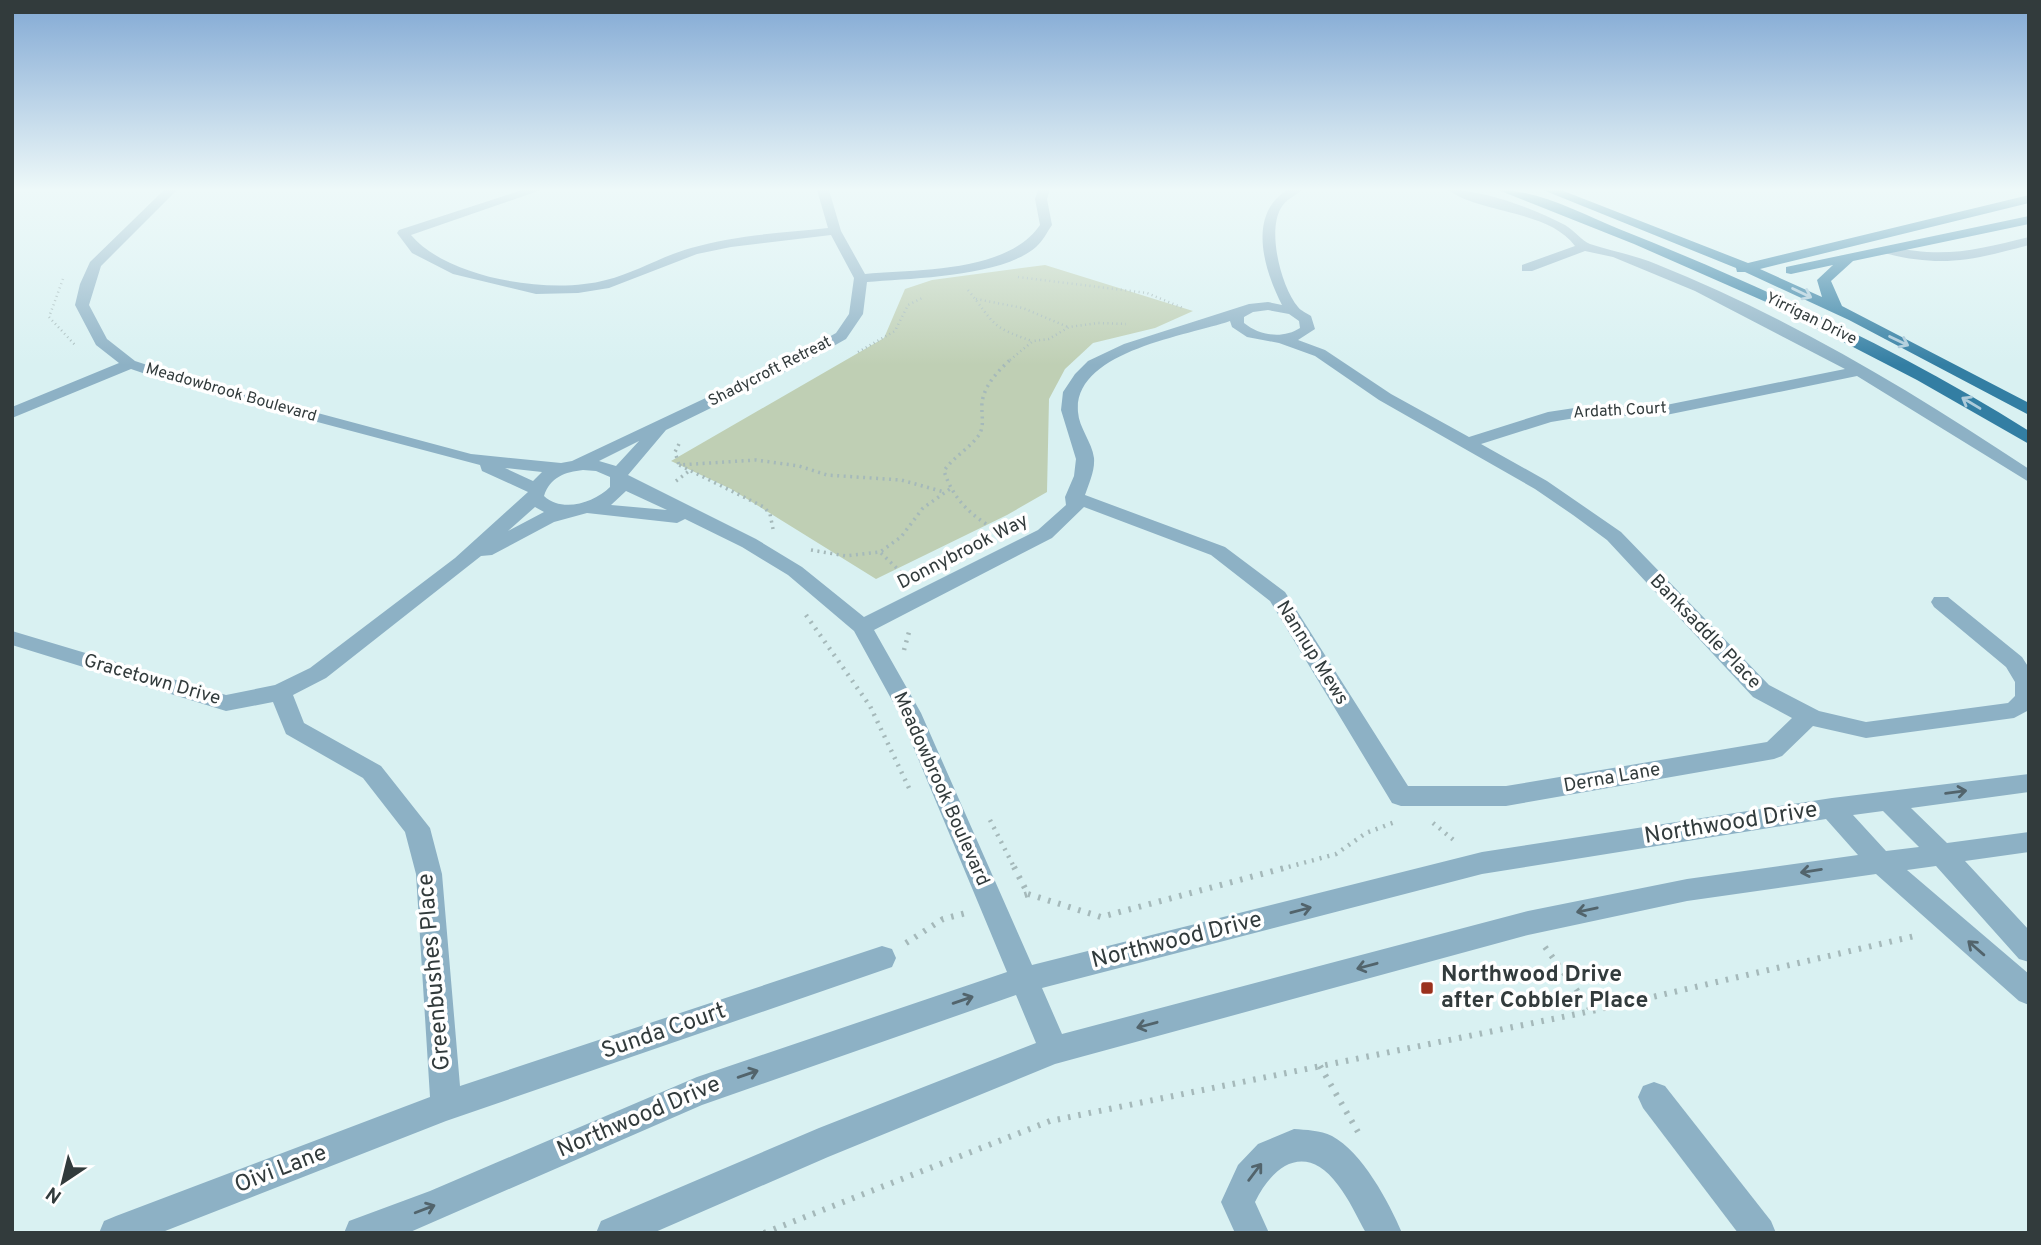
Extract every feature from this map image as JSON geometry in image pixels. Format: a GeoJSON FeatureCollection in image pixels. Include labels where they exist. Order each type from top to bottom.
{"type":"FeatureCollection","features":[{"type":"Feature","properties":{"kind":"main road","name":"Yirrigan Drive"},"geometry":{"type":"LineString","coordinates":[[1658,248],[1739,284],[1900,364],[2029,439]]}},
{"type":"Feature","properties":{"kind":"main road","name":"Yirrigan Drive"},"geometry":{"type":"LineString","coordinates":[[1699,248],[1838,310],[1970,376],[2029,410]]}},
{"type":"Feature","properties":{"kind":"main road"},"geometry":{"type":"LineString","coordinates":[[1732,248],[1738,249]]}},
{"type":"Feature","properties":{"kind":"main road"},"geometry":{"type":"LineString","coordinates":[[1719,275],[1829,248]]}},
{"type":"Feature","properties":{"kind":"main road"},"geometry":{"type":"LineString","coordinates":[[1739,284],[1898,248]]}},
{"type":"Feature","properties":{"kind":"main road"},"geometry":{"type":"LineString","coordinates":[[1761,252],[1821,250]]}},
{"type":"Feature","properties":{"kind":"main road"},"geometry":{"type":"LineString","coordinates":[[1838,310],[1823,285],[1824,280],[1848,260]]}},
{"type":"Feature","properties":{"kind":"street","name":"Meadowbrook Boulevard"},"geometry":{"type":"LineString","coordinates":[[113,248],[96,265],[82,304],[101,342],[130,364],[184,382],[470,459],[571,467],[603,466],[620,478],[749,543],[795,571],[862,628],[910,713],[1054,1050]]}},
{"type":"Feature","properties":{"kind":"street"},"geometry":{"type":"LineString","coordinates":[[415,248],[458,271],[536,289],[578,289],[609,284],[707,248]]}},
{"type":"Feature","properties":{"kind":"street"},"geometry":{"type":"LineString","coordinates":[[844,248],[861,278],[990,263],[1025,248]]}},
{"type":"Feature","properties":{"kind":"street","name":"Banksaddle Place"},"geometry":{"type":"LineString","coordinates":[[1272,248],[1276,276],[1293,311],[1306,319],[1308,329],[1342,366]]}},
{"type":"Feature","properties":{"kind":"street"},"geometry":{"type":"LineString","coordinates":[[1527,268],[1570,254],[1579,248]]}},
{"type":"Feature","properties":{"kind":"street"},"geometry":{"type":"LineString","coordinates":[[1590,248],[1642,261],[1760,317],[1914,402],[2029,477]]}},
{"type":"Feature","properties":{"kind":"street"},"geometry":{"type":"LineString","coordinates":[[1889,250],[1917,259],[1948,260],[2002,248]]}},
{"type":"Feature","properties":{"kind":"street"},"geometry":{"type":"LineString","coordinates":[[1247,331],[1237,324],[1246,310],[1265,297],[1276,276]]}},
{"type":"Feature","properties":{"kind":"street","name":"Shadycroft Retreat"},"geometry":{"type":"LineString","coordinates":[[571,467],[802,358],[841,336],[856,314],[861,278]]}},
{"type":"Feature","properties":{"kind":"street"},"geometry":{"type":"LineString","coordinates":[[1246,310],[1273,306],[1293,311]]}},
{"type":"Feature","properties":{"kind":"street","name":"Donnybrook Way"},"geometry":{"type":"LineString","coordinates":[[862,628],[1045,534],[1075,507],[1074,497],[1086,464],[1069,409],[1075,382],[1095,364],[1133,344],[1187,322],[1246,310]]}},
{"type":"Feature","properties":{"kind":"street","name":"Donnybrook Way"},"geometry":{"type":"LineString","coordinates":[[1187,322],[1281,339]]}},
{"type":"Feature","properties":{"kind":"street"},"geometry":{"type":"LineString","coordinates":[[1281,339],[1295,337],[1308,329]]}},
{"type":"Feature","properties":{"kind":"street","name":"Banksaddle Place"},"geometry":{"type":"LineString","coordinates":[[1281,339],[1320,353],[1342,366],[1385,397],[1541,485],[1614,536],[1760,691],[1785,707],[1842,727],[1866,730],[2014,710],[2026,699],[2027,683],[2014,662],[1941,603]]}},
{"type":"Feature","properties":{"kind":"street"},"geometry":{"type":"LineString","coordinates":[[12,413],[130,364]]}},
{"type":"Feature","properties":{"kind":"street","name":"Ardath Court"},"geometry":{"type":"LineString","coordinates":[[1468,443],[1548,417],[1581,412],[1666,410],[1858,371]]}},
{"type":"Feature","properties":{"kind":"street","name":"Shadycroft Retreat"},"geometry":{"type":"LineString","coordinates":[[620,478],[646,442],[668,423]]}},
{"type":"Feature","properties":{"kind":"street","name":"Meadowbrook Boulevard"},"geometry":{"type":"LineString","coordinates":[[470,459],[536,493],[545,507],[565,511],[588,508],[655,513],[707,523]]}},
{"type":"Feature","properties":{"kind":"street"},"geometry":{"type":"LineString","coordinates":[[536,493],[546,478],[571,467]]}},
{"type":"Feature","properties":{"kind":"street","name":"Meadowbrook Boulevard"},"geometry":{"type":"LineString","coordinates":[[588,508],[614,495],[620,478]]}},
{"type":"Feature","properties":{"kind":"street","name":"Gracetown Drive"},"geometry":{"type":"LineString","coordinates":[[12,638],[226,703],[281,692],[318,673],[462,562],[536,493]]}},
{"type":"Feature","properties":{"kind":"street","name":"Nannup Mews"},"geometry":{"type":"LineString","coordinates":[[1074,497],[1218,551],[1278,597],[1401,796]]}},
{"type":"Feature","properties":{"kind":"street","name":"Gracetown Drive"},"geometry":{"type":"LineString","coordinates":[[462,562],[565,511]]}},
{"type":"Feature","properties":{"kind":"street","name":"Greenbushes Place"},"geometry":{"type":"LineString","coordinates":[[281,692],[294,728],[372,772],[417,828],[429,874],[446,1106]]}},
{"type":"Feature","properties":{"kind":"street","name":"Derna Lane"},"geometry":{"type":"LineString","coordinates":[[1401,796],[1506,796],[1774,750],[1809,716]]}},
{"type":"Feature","properties":{"kind":"street","name":"Northwood Drive"},"geometry":{"type":"LineString","coordinates":[[361,1233],[432,1206],[697,1092],[1025,979],[1482,863],[1832,808],[2029,783]]}},
{"type":"Feature","properties":{"kind":"street"},"geometry":{"type":"LineString","coordinates":[[1888,801],[1942,854],[2026,945]]}},
{"type":"Feature","properties":{"kind":"street"},"geometry":{"type":"LineString","coordinates":[[1832,808],[1879,861],[2029,992]]}},
{"type":"Feature","properties":{"kind":"street"},"geometry":{"type":"LineString","coordinates":[[612,1233],[819,1144],[1054,1050],[1528,923],[1687,890],[2029,842]]}},
{"type":"Feature","properties":{"kind":"street","name":"Sunda Court"},"geometry":{"type":"LineString","coordinates":[[446,1106],[882,958]]}},
{"type":"Feature","properties":{"kind":"street"},"geometry":{"type":"LineString","coordinates":[[1654,1097],[1759,1233]]}},
{"type":"Feature","properties":{"kind":"street","name":"Oivi Lane"},"geometry":{"type":"LineString","coordinates":[[116,1233],[446,1106]]}},
{"type":"Feature","properties":{"kind":"street"},"geometry":{"type":"LineString","coordinates":[[1252,1233],[1238,1202],[1250,1177],[1269,1155],[1294,1145],[1322,1148],[1349,1172],[1385,1233]]}},
{"type":"Feature","properties":{"kind":"path"},"geometry":{"type":"LineString","coordinates":[[1011,277],[1159,296],[1187,322]]}},
{"type":"Feature","properties":{"kind":"path"},"geometry":{"type":"LineString","coordinates":[[972,284],[963,285],[976,299],[988,319],[1006,332],[1033,341]]}},
{"type":"Feature","properties":{"kind":"path"},"geometry":{"type":"LineString","coordinates":[[856,353],[895,331],[908,305],[929,295]]}},
{"type":"Feature","properties":{"kind":"path"},"geometry":{"type":"LineString","coordinates":[[976,299],[1014,304],[1039,312],[1068,327]]}},
{"type":"Feature","properties":{"kind":"path"},"geometry":{"type":"LineString","coordinates":[[680,443],[675,452],[679,465],[764,506],[770,514],[771,528],[781,537]]}},
{"type":"Feature","properties":{"kind":"path"},"geometry":{"type":"LineString","coordinates":[[679,465],[756,460],[799,466],[827,475],[901,480],[944,492]]}},
{"type":"Feature","properties":{"kind":"path"},"geometry":{"type":"LineString","coordinates":[[806,549],[841,558],[881,553],[900,539],[914,518],[950,489]]}},
{"type":"Feature","properties":{"kind":"path"},"geometry":{"type":"LineString","coordinates":[[1028,894],[1101,917],[1336,854],[1366,833],[1399,820]]}},
{"type":"Feature","properties":{"kind":"path"},"geometry":{"type":"LineString","coordinates":[[764,1233],[1050,1122],[1592,1011],[1952,927]]}},
{"type":"Feature","properties":{"kind":"path"},"geometry":{"type":"LineString","coordinates":[[1320,1066],[1361,1138],[1349,1172]]}},
{"type":"Feature","properties":{"kind":"green space"},"geometry":{"type":"Polygon","coordinates":[[[1045,265],[1193,311],[1155,328],[1093,343],[1065,369],[1049,399],[1047,492],[1007,515],[876,579],[731,489],[671,461],[884,338],[905,289],[932,280],[1045,265]]]}},
{"type":"Feature","properties":{"kind":"place","name":"Northwood Drive after Cobbler Place"},"geometry":{"type":"Point","coordinates":[1427,988]}}]}
